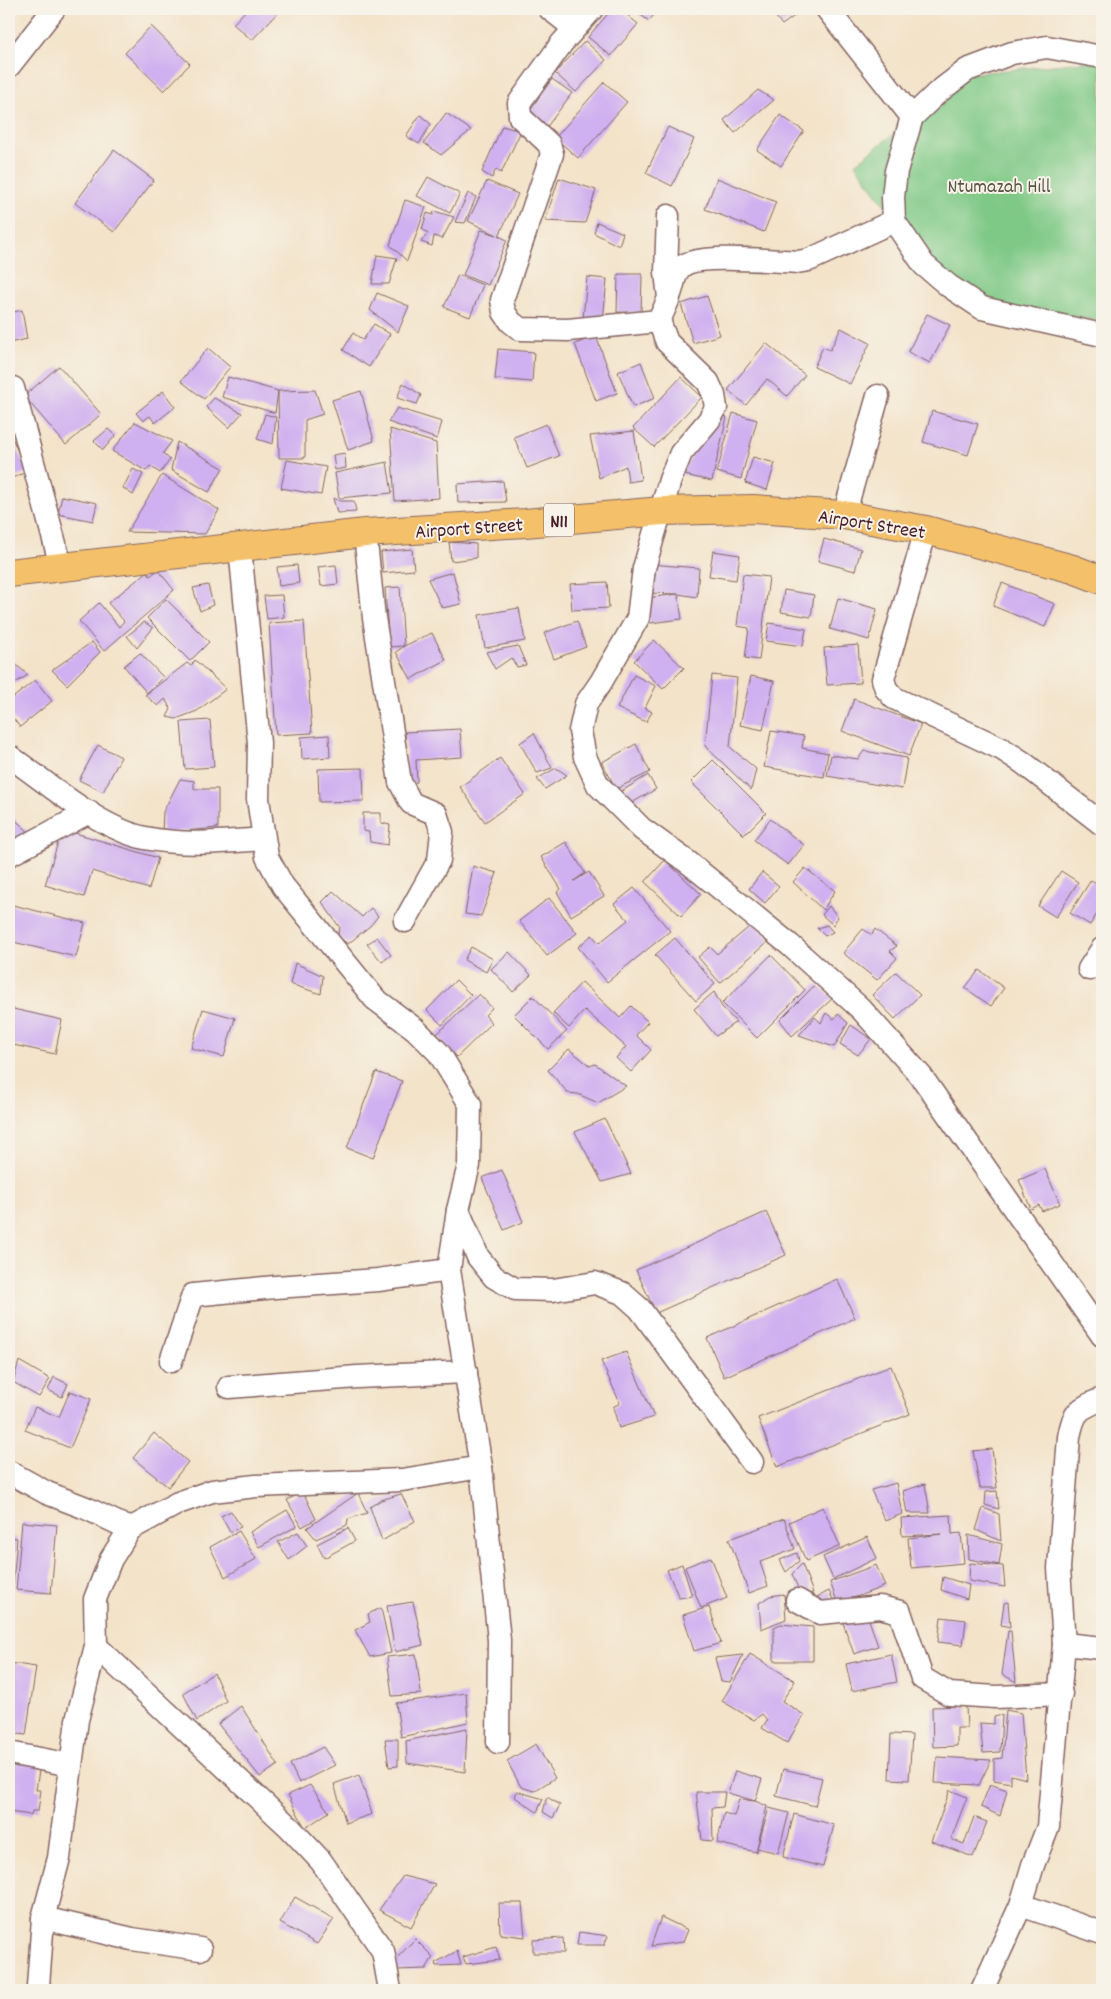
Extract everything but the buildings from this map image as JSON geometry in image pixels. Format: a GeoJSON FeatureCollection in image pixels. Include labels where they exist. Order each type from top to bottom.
{"type":"FeatureCollection","features":[{"type":"Feature","properties":{"kind":"highway","name":"Airport Street"},"geometry":{"type":"LineString","coordinates":[[9,573],[365,533],[525,523],[662,511],[753,509],[844,515],[926,530],[1073,569],[1102,580]]}},
{"type":"Feature","properties":{"kind":"street"},"geometry":{"type":"LineString","coordinates":[[9,66],[54,9]]}},
{"type":"Feature","properties":{"kind":"street"},"geometry":{"type":"LineString","coordinates":[[550,9],[574,28]]}},
{"type":"Feature","properties":{"kind":"street"},"geometry":{"type":"LineString","coordinates":[[592,9],[574,28],[519,103],[520,116],[549,144],[552,154],[502,300],[504,312],[511,322],[520,329],[568,330],[659,321]]}},
{"type":"Feature","properties":{"kind":"street"},"geometry":{"type":"LineString","coordinates":[[827,9],[912,117]]}},
{"type":"Feature","properties":{"kind":"street"},"geometry":{"type":"LineString","coordinates":[[1102,58],[1047,47],[1012,54],[967,70],[937,93],[912,117],[896,171],[894,221],[924,265],[949,286],[982,308],[1102,335]]}},
{"type":"Feature","properties":{"kind":"street"},"geometry":{"type":"LineString","coordinates":[[668,216],[666,272],[669,298]]}},
{"type":"Feature","properties":{"kind":"street"},"geometry":{"type":"LineString","coordinates":[[894,221],[809,260],[797,262],[713,258],[694,260],[678,269],[659,321],[667,342],[708,382],[714,395],[716,408],[710,420],[681,453],[670,480],[644,568],[638,618],[586,704],[580,731],[586,758],[598,785],[642,829],[790,945],[860,1009],[921,1076],[1102,1335]]}},
{"type":"Feature","properties":{"kind":"street"},"geometry":{"type":"LineString","coordinates":[[13,388],[61,566]]}},
{"type":"Feature","properties":{"kind":"street"},"geometry":{"type":"LineString","coordinates":[[844,515],[878,396]]}},
{"type":"Feature","properties":{"kind":"street"},"geometry":{"type":"LineString","coordinates":[[926,530],[883,679],[886,689],[894,698],[1002,749],[1102,824]]}},
{"type":"Feature","properties":{"kind":"street"},"geometry":{"type":"LineString","coordinates":[[365,533],[376,636],[400,782],[411,803],[436,814],[442,832],[439,860],[405,921]]}},
{"type":"Feature","properties":{"kind":"street"},"geometry":{"type":"LineString","coordinates":[[240,548],[259,743],[258,799],[267,857],[283,886],[375,999],[415,1030],[439,1053],[470,1104],[469,1165],[458,1210],[450,1270],[482,1467],[499,1640],[498,1742]]}},
{"type":"Feature","properties":{"kind":"street"},"geometry":{"type":"LineString","coordinates":[[9,756],[89,812],[126,832],[146,838],[195,843],[263,839]]}},
{"type":"Feature","properties":{"kind":"street"},"geometry":{"type":"LineString","coordinates":[[9,854],[89,812]]}},
{"type":"Feature","properties":{"kind":"street"},"geometry":{"type":"LineString","coordinates":[[1088,969],[1102,949]]}},
{"type":"Feature","properties":{"kind":"street"},"geometry":{"type":"LineString","coordinates":[[458,1210],[478,1257],[494,1277],[515,1289],[553,1290],[595,1283],[622,1293],[640,1309],[752,1462]]}},
{"type":"Feature","properties":{"kind":"street"},"geometry":{"type":"LineString","coordinates":[[171,1361],[194,1295],[378,1280],[450,1270]]}},
{"type":"Feature","properties":{"kind":"street"},"geometry":{"type":"LineString","coordinates":[[229,1387],[357,1376],[466,1372]]}},
{"type":"Feature","properties":{"kind":"street"},"geometry":{"type":"LineString","coordinates":[[982,1990],[1021,1905],[1033,1865],[1048,1827],[1064,1644],[1059,1568],[1069,1437],[1072,1418],[1083,1406],[1102,1398]]}},
{"type":"Feature","properties":{"kind":"street"},"geometry":{"type":"LineString","coordinates":[[38,1989],[43,1918],[59,1858],[77,1720],[96,1646],[95,1600],[110,1559],[130,1530],[178,1503],[212,1491],[256,1486],[402,1480],[482,1467]]}},
{"type":"Feature","properties":{"kind":"street"},"geometry":{"type":"LineString","coordinates":[[9,1472],[47,1493],[86,1508],[130,1530]]}},
{"type":"Feature","properties":{"kind":"street"},"geometry":{"type":"LineString","coordinates":[[797,1600],[820,1613],[880,1607],[900,1612],[922,1678],[949,1694],[996,1697],[1060,1694]]}},
{"type":"Feature","properties":{"kind":"street"},"geometry":{"type":"LineString","coordinates":[[1064,1644],[1102,1648]]}},
{"type":"Feature","properties":{"kind":"street"},"geometry":{"type":"LineString","coordinates":[[96,1646],[289,1827],[321,1861],[383,1951],[390,1990]]}},
{"type":"Feature","properties":{"kind":"street"},"geometry":{"type":"LineString","coordinates":[[9,1753],[71,1765]]}},
{"type":"Feature","properties":{"kind":"street"},"geometry":{"type":"LineString","coordinates":[[1021,1905],[1102,1933]]}},
{"type":"Feature","properties":{"kind":"street"},"geometry":{"type":"LineString","coordinates":[[43,1918],[132,1940],[200,1949]]}},
{"type":"Feature","properties":{"kind":"green space","name":"Ntumazah Hill"},"geometry":{"type":"Polygon","coordinates":[[[1101,60],[1102,321],[980,303],[926,262],[855,164],[970,74],[1101,60]]]}}]}
